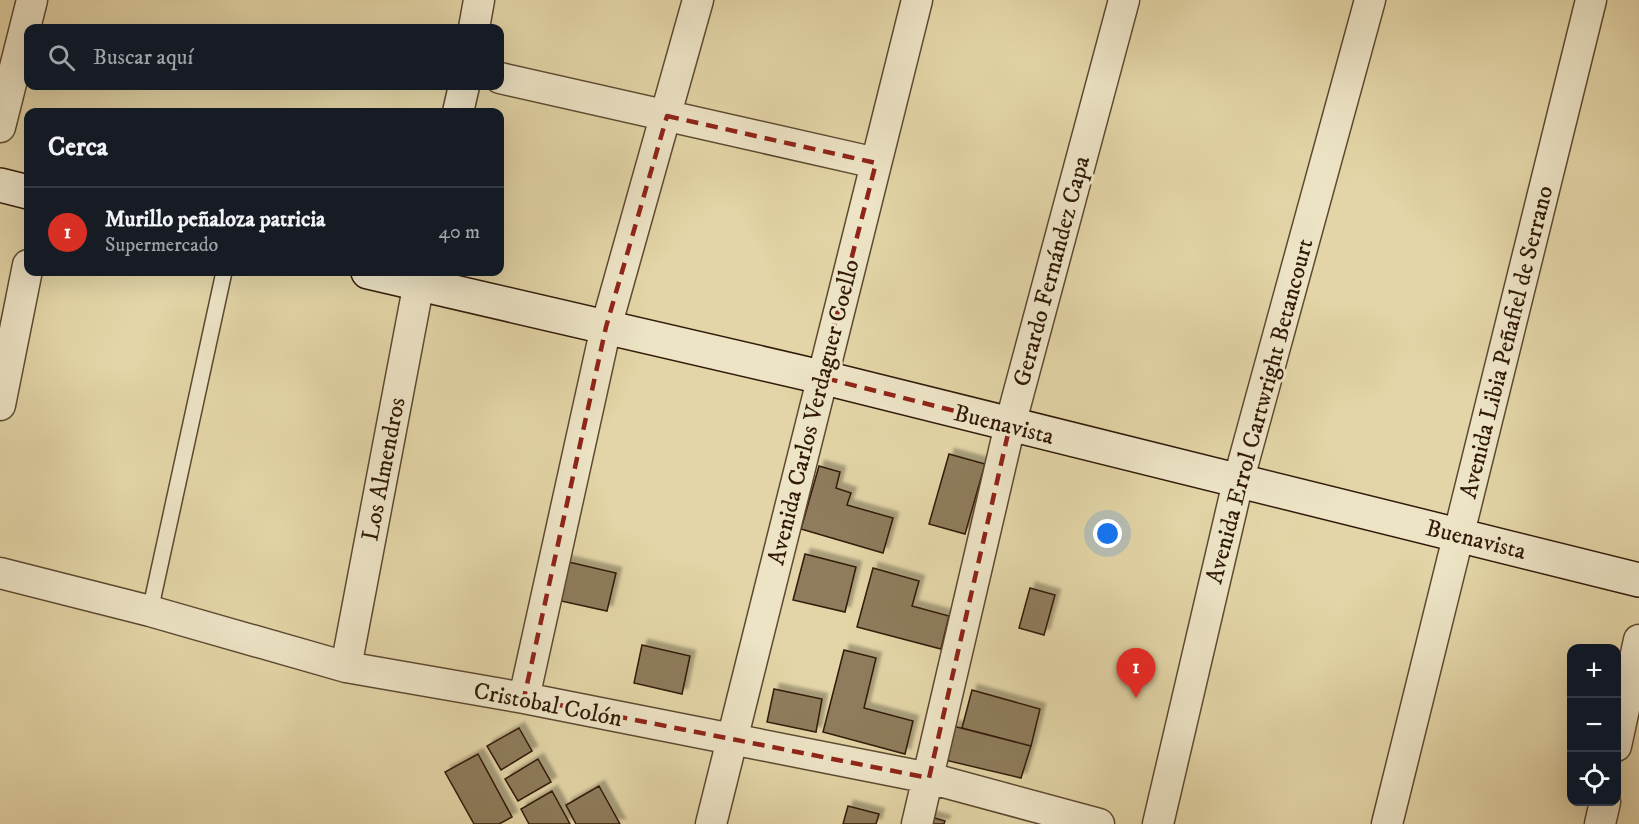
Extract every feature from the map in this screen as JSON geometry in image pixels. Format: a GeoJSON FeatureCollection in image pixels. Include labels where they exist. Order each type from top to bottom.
{"type":"FeatureCollection","features":[{"type":"Feature","properties":{"kind":"street"},"geometry":{"type":"LineString","coordinates":[[26,24],[32,0]]}},
{"type":"Feature","properties":{"kind":"street"},"geometry":{"type":"LineString","coordinates":[[475,24],[478,0]]}},
{"type":"Feature","properties":{"kind":"street"},"geometry":{"type":"LineString","coordinates":[[524,698],[606,327],[698,0]]}},
{"type":"Feature","properties":{"kind":"street","name":"Avenida Carlos Verdaguer Coello"},"geometry":{"type":"LineString","coordinates":[[711,824],[917,0]]}},
{"type":"Feature","properties":{"kind":"street","name":"Gerardo Fernández Capa"},"geometry":{"type":"LineString","coordinates":[[917,824],[1010,425],[1124,0]]}},
{"type":"Feature","properties":{"kind":"street","name":"Avenida Errol Cartwright Betancourt"},"geometry":{"type":"LineString","coordinates":[[1158,824],[1238,482],[1370,0]]}},
{"type":"Feature","properties":{"kind":"street","name":"Avenida Libia Peñafiel de Serrano"},"geometry":{"type":"LineString","coordinates":[[1387,824],[1591,0]]}},
{"type":"Feature","properties":{"kind":"street"},"geometry":{"type":"LineString","coordinates":[[0,127],[24,32]]}},
{"type":"Feature","properties":{"kind":"street"},"geometry":{"type":"LineString","coordinates":[[504,79],[876,163]]}},
{"type":"Feature","properties":{"kind":"street"},"geometry":{"type":"LineString","coordinates":[[459,108],[463,90]]}},
{"type":"Feature","properties":{"kind":"street"},"geometry":{"type":"LineString","coordinates":[[0,185],[24,191]]}},
{"type":"Feature","properties":{"kind":"street"},"geometry":{"type":"LineString","coordinates":[[0,405],[26,276]]}},
{"type":"Feature","properties":{"kind":"street","name":"Buenavista"},"geometry":{"type":"LineString","coordinates":[[420,277],[606,327],[821,377],[1639,580]]}},
{"type":"Feature","properties":{"kind":"street","name":"Los Almendros"},"geometry":{"type":"LineString","coordinates":[[346,667],[420,277]]}},
{"type":"Feature","properties":{"kind":"street","name":"Cristobal Colón"},"geometry":{"type":"LineString","coordinates":[[0,573],[150,611],[346,667],[524,698],[929,778],[1099,824]]}},
{"type":"Feature","properties":{"kind":"street"},"geometry":{"type":"LineString","coordinates":[[1621,727],[1639,640]]}},
{"type":"Feature","properties":{"kind":"street"},"geometry":{"type":"LineString","coordinates":[[1600,824],[1604,806]]}},
{"type":"Feature","properties":{"kind":"lane"},"geometry":{"type":"LineString","coordinates":[[150,611],[223,276]]}},
{"type":"Feature","properties":{"kind":"highlighted area"},"geometry":{"type":"Polygon","coordinates":[[[667,116],[876,163],[821,377],[1010,425],[929,778],[524,698],[606,327],[667,116]]]}},
{"type":"Feature","properties":{"kind":"building"},"geometry":{"type":"Polygon","coordinates":[[[949,454],[985,464],[965,534],[929,524],[949,454]]]}},
{"type":"Feature","properties":{"kind":"building"},"geometry":{"type":"Polygon","coordinates":[[[819,466],[840,472],[836,488],[851,493],[847,505],[893,518],[883,553],[801,529],[819,466]]]}},
{"type":"Feature","properties":{"kind":"building"},"geometry":{"type":"Polygon","coordinates":[[[805,554],[856,567],[845,612],[793,600],[805,554]]]}},
{"type":"Feature","properties":{"kind":"building"},"geometry":{"type":"Polygon","coordinates":[[[560,560],[616,573],[607,611],[552,599],[560,560]]]}},
{"type":"Feature","properties":{"kind":"building"},"geometry":{"type":"Polygon","coordinates":[[[873,568],[919,581],[912,606],[949,616],[941,649],[857,627],[873,568]]]}},
{"type":"Feature","properties":{"kind":"building"},"geometry":{"type":"Polygon","coordinates":[[[1030,588],[1055,595],[1044,635],[1019,628],[1030,588]]]}},
{"type":"Feature","properties":{"kind":"building"},"geometry":{"type":"Polygon","coordinates":[[[642,645],[690,656],[682,694],[634,683],[642,645]]]}},
{"type":"Feature","properties":{"kind":"building"},"geometry":{"type":"Polygon","coordinates":[[[844,650],[876,658],[864,708],[913,721],[905,754],[823,732],[844,650]]]}},
{"type":"Feature","properties":{"kind":"building"},"geometry":{"type":"Polygon","coordinates":[[[774,689],[822,699],[816,732],[767,722],[774,689]]]}},
{"type":"Feature","properties":{"kind":"building"},"geometry":{"type":"Polygon","coordinates":[[[972,690],[1040,709],[1031,746],[962,728],[972,690]]]}},
{"type":"Feature","properties":{"kind":"building"},"geometry":{"type":"Polygon","coordinates":[[[953,726],[1031,746],[1021,778],[945,760],[953,726]]]}},
{"type":"Feature","properties":{"kind":"building"},"geometry":{"type":"Polygon","coordinates":[[[519,728],[532,751],[501,770],[487,746],[519,728]]]}},
{"type":"Feature","properties":{"kind":"building"},"geometry":{"type":"Polygon","coordinates":[[[478,754],[512,817],[499,824],[474,824],[445,772],[478,754]]]}},
{"type":"Feature","properties":{"kind":"building"},"geometry":{"type":"Polygon","coordinates":[[[538,759],[551,782],[518,801],[505,779],[538,759]]]}},
{"type":"Feature","properties":{"kind":"building"},"geometry":{"type":"Polygon","coordinates":[[[599,786],[620,824],[576,824],[566,805],[599,786]]]}},
{"type":"Feature","properties":{"kind":"building"},"geometry":{"type":"Polygon","coordinates":[[[552,791],[570,824],[529,824],[521,809],[552,791]]]}},
{"type":"Feature","properties":{"kind":"building"},"geometry":{"type":"Polygon","coordinates":[[[848,806],[879,814],[876,824],[843,824],[848,806]]]}},
{"type":"Feature","properties":{"kind":"building"},"geometry":{"type":"Polygon","coordinates":[[[928,816],[945,821],[944,824],[925,824],[928,816]]]}},
{"type":"Feature","properties":{"kind":"place","name":"Murillo peñaloza patricia"},"geometry":{"type":"Point","coordinates":[1136,698]}}]}
